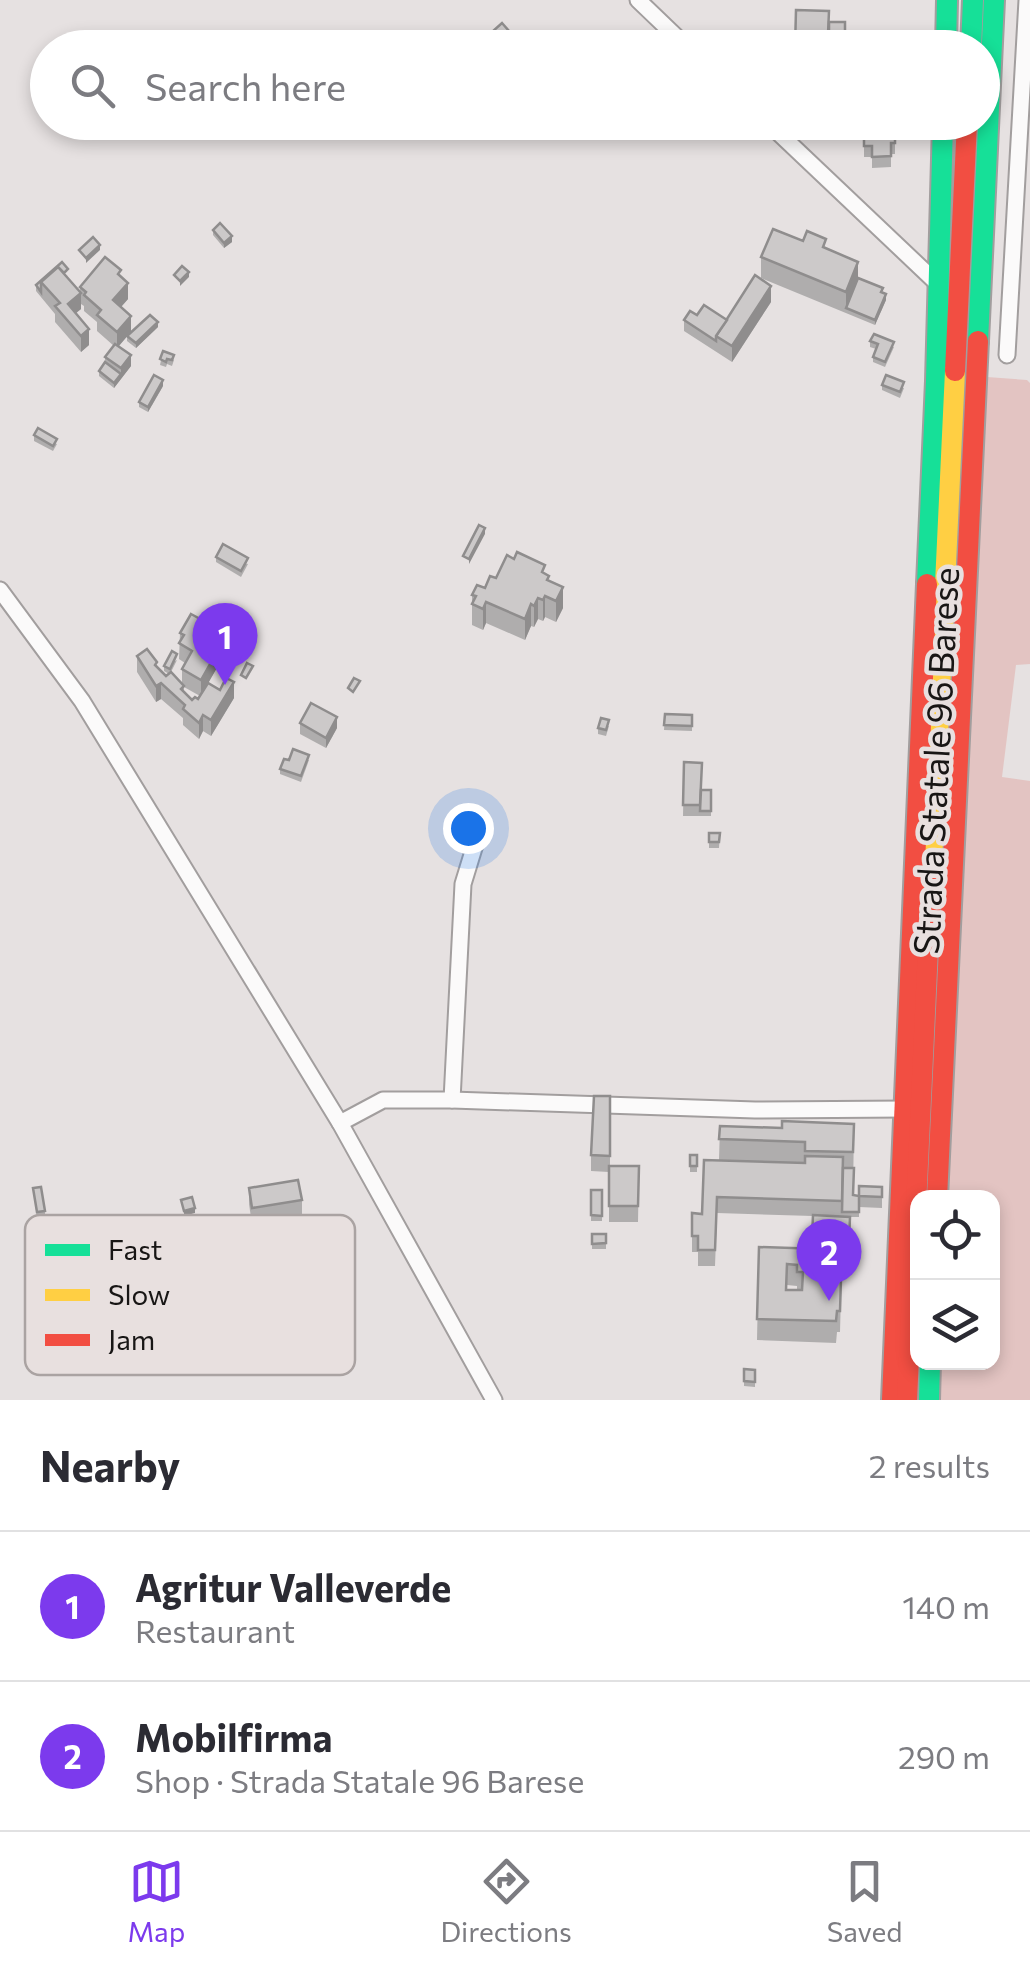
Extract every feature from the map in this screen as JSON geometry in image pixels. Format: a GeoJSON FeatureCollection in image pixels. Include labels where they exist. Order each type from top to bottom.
{"type":"FeatureCollection","features":[{"type":"Feature","properties":{"kind":"main road"},"geometry":{"type":"LineString","coordinates":[[947,30],[948,0]]}},
{"type":"Feature","properties":{"kind":"main road"},"geometry":{"type":"LineString","coordinates":[[972,30],[973,0]]}},
{"type":"Feature","properties":{"kind":"main road","name":"Strada Statale 96 Barese"},"geometry":{"type":"LineString","coordinates":[[993,30],[994,0]]}},
{"type":"Feature","properties":{"kind":"main road"},"geometry":{"type":"LineString","coordinates":[[892,1400],[943,140]]}},
{"type":"Feature","properties":{"kind":"main road","name":"Strada Statale 96 Barese"},"geometry":{"type":"LineString","coordinates":[[908,1400],[966,140]]}},
{"type":"Feature","properties":{"kind":"main road","name":"Strada Statale 96 Barese"},"geometry":{"type":"LineString","coordinates":[[937,1190],[987,140]]}},
{"type":"Feature","properties":{"kind":"main road"},"geometry":{"type":"LineString","coordinates":[[929,1400],[930,1370]]}},
{"type":"Feature","properties":{"kind":"street"},"geometry":{"type":"LineString","coordinates":[[638,0],[669,30]]}},
{"type":"Feature","properties":{"kind":"street"},"geometry":{"type":"LineString","coordinates":[[1007,354],[1027,0]]}},
{"type":"Feature","properties":{"kind":"street"},"geometry":{"type":"LineString","coordinates":[[786,140],[938,284]]}},
{"type":"Feature","properties":{"kind":"street"},"geometry":{"type":"LineString","coordinates":[[0,590],[82,700],[340,1124],[494,1400]]}},
{"type":"Feature","properties":{"kind":"street"},"geometry":{"type":"LineString","coordinates":[[452,1100],[462,884],[482,822]]}},
{"type":"Feature","properties":{"kind":"street"},"geometry":{"type":"LineString","coordinates":[[340,1124],[382,1100],[755,1110],[906,1109]]}},
{"type":"Feature","properties":{"kind":"shaded area"},"geometry":{"type":"Polygon","coordinates":[[[987,377],[1027,380],[1030,664],[1016,665],[1002,777],[1030,781],[1030,1400],[935,1400],[936,1370],[1000,1370],[1000,1190],[945,1190],[987,377]]]}},
{"type":"Feature","properties":{"kind":"building"},"geometry":{"type":"Polygon","coordinates":[[[796,10],[829,11],[828,30],[795,30],[796,10]]]}},
{"type":"Feature","properties":{"kind":"building"},"geometry":{"type":"Polygon","coordinates":[[[829,22],[845,22],[845,30],[829,30],[829,22]]]}},
{"type":"Feature","properties":{"kind":"building"},"geometry":{"type":"Polygon","coordinates":[[[864,140],[895,140],[891,143],[891,156],[872,157],[872,146],[864,146],[864,140]]]}},
{"type":"Feature","properties":{"kind":"building"},"geometry":{"type":"Polygon","coordinates":[[[220,223],[232,236],[224,243],[213,230],[220,223]]]}},
{"type":"Feature","properties":{"kind":"building"},"geometry":{"type":"Polygon","coordinates":[[[773,229],[803,241],[807,231],[826,239],[823,247],[858,262],[846,292],[761,257],[773,229]]]}},
{"type":"Feature","properties":{"kind":"building"},"geometry":{"type":"Polygon","coordinates":[[[93,237],[100,245],[86,258],[79,250],[93,237]]]}},
{"type":"Feature","properties":{"kind":"building"},"geometry":{"type":"Polygon","coordinates":[[[105,257],[121,270],[118,274],[128,283],[113,300],[131,316],[117,332],[97,315],[101,310],[80,287],[105,257]]]}},
{"type":"Feature","properties":{"kind":"building"},"geometry":{"type":"Polygon","coordinates":[[[62,262],[68,269],[64,273],[58,267],[41,282],[41,292],[36,285],[62,262]]]}},
{"type":"Feature","properties":{"kind":"building"},"geometry":{"type":"Polygon","coordinates":[[[182,266],[189,272],[180,281],[174,275],[182,266]]]}},
{"type":"Feature","properties":{"kind":"building"},"geometry":{"type":"Polygon","coordinates":[[[58,267],[81,293],[68,304],[89,329],[81,336],[55,306],[60,303],[41,282],[58,267]]]}},
{"type":"Feature","properties":{"kind":"building"},"geometry":{"type":"Polygon","coordinates":[[[755,275],[771,286],[732,346],[716,336],[755,275]]]}},
{"type":"Feature","properties":{"kind":"building"},"geometry":{"type":"Polygon","coordinates":[[[858,278],[883,288],[881,292],[886,294],[875,320],[846,308],[858,278]]]}},
{"type":"Feature","properties":{"kind":"building"},"geometry":{"type":"Polygon","coordinates":[[[704,305],[727,320],[716,341],[684,320],[690,311],[697,315],[704,305]]]}},
{"type":"Feature","properties":{"kind":"building"},"geometry":{"type":"Polygon","coordinates":[[[150,315],[158,322],[136,343],[127,336],[150,315]]]}},
{"type":"Feature","properties":{"kind":"building"},"geometry":{"type":"Polygon","coordinates":[[[874,334],[894,342],[885,362],[873,357],[878,344],[870,341],[874,334]]]}},
{"type":"Feature","properties":{"kind":"building"},"geometry":{"type":"Polygon","coordinates":[[[115,344],[131,355],[121,368],[105,357],[115,344]]]}},
{"type":"Feature","properties":{"kind":"building"},"geometry":{"type":"Polygon","coordinates":[[[163,351],[174,355],[172,360],[160,359],[163,351]]]}},
{"type":"Feature","properties":{"kind":"building"},"geometry":{"type":"Polygon","coordinates":[[[105,362],[121,374],[114,383],[99,371],[105,362]]]}},
{"type":"Feature","properties":{"kind":"building"},"geometry":{"type":"Polygon","coordinates":[[[154,375],[163,380],[148,407],[139,402],[154,375]]]}},
{"type":"Feature","properties":{"kind":"building"},"geometry":{"type":"Polygon","coordinates":[[[886,375],[904,382],[900,392],[882,385],[886,375]]]}},
{"type":"Feature","properties":{"kind":"building"},"geometry":{"type":"Polygon","coordinates":[[[38,428],[57,439],[53,446],[34,435],[38,428]]]}},
{"type":"Feature","properties":{"kind":"building"},"geometry":{"type":"Polygon","coordinates":[[[479,525],[485,528],[469,559],[463,556],[479,525]]]}},
{"type":"Feature","properties":{"kind":"building"},"geometry":{"type":"Polygon","coordinates":[[[223,544],[248,558],[241,571],[216,557],[223,544]]]}},
{"type":"Feature","properties":{"kind":"building"},"geometry":{"type":"Polygon","coordinates":[[[517,552],[545,565],[542,572],[549,576],[547,580],[563,587],[556,601],[545,596],[543,600],[538,598],[525,619],[486,602],[483,609],[472,604],[477,585],[485,588],[490,576],[496,578],[507,555],[514,559],[517,552]]]}},
{"type":"Feature","properties":{"kind":"building"},"geometry":{"type":"Polygon","coordinates":[[[191,614],[222,631],[217,638],[223,641],[201,680],[182,669],[192,651],[179,643],[184,635],[180,633],[191,614]]]}},
{"type":"Feature","properties":{"kind":"building"},"geometry":{"type":"Polygon","coordinates":[[[147,649],[157,662],[155,665],[166,676],[171,672],[192,700],[198,699],[208,683],[220,690],[226,678],[234,682],[211,720],[203,715],[199,723],[161,683],[156,686],[137,656],[147,649]]]}},
{"type":"Feature","properties":{"kind":"building"},"geometry":{"type":"Polygon","coordinates":[[[172,651],[177,654],[170,669],[164,666],[172,651]]]}},
{"type":"Feature","properties":{"kind":"building"},"geometry":{"type":"Polygon","coordinates":[[[247,663],[253,666],[246,678],[241,675],[247,663]]]}},
{"type":"Feature","properties":{"kind":"building"},"geometry":{"type":"Polygon","coordinates":[[[354,678],[360,681],[353,692],[348,688],[354,678]]]}},
{"type":"Feature","properties":{"kind":"building"},"geometry":{"type":"Polygon","coordinates":[[[311,703],[337,717],[326,738],[300,723],[311,703]]]}},
{"type":"Feature","properties":{"kind":"building"},"geometry":{"type":"Polygon","coordinates":[[[665,714],[692,715],[692,726],[664,725],[665,714]]]}},
{"type":"Feature","properties":{"kind":"building"},"geometry":{"type":"Polygon","coordinates":[[[601,718],[609,720],[606,730],[598,728],[601,718]]]}},
{"type":"Feature","properties":{"kind":"building"},"geometry":{"type":"Polygon","coordinates":[[[293,749],[309,755],[301,776],[280,769],[293,749]]]}},
{"type":"Feature","properties":{"kind":"building"},"geometry":{"type":"Polygon","coordinates":[[[684,762],[702,763],[700,805],[683,805],[684,762]]]}},
{"type":"Feature","properties":{"kind":"building"},"geometry":{"type":"Polygon","coordinates":[[[701,790],[711,790],[711,811],[700,811],[701,790]]]}},
{"type":"Feature","properties":{"kind":"building"},"geometry":{"type":"Polygon","coordinates":[[[709,833],[720,833],[719,842],[709,842],[709,833]]]}},
{"type":"Feature","properties":{"kind":"building"},"geometry":{"type":"Polygon","coordinates":[[[594,1096],[610,1096],[610,1156],[591,1155],[594,1096]]]}},
{"type":"Feature","properties":{"kind":"building"},"geometry":{"type":"Polygon","coordinates":[[[782,1121],[854,1124],[853,1152],[805,1151],[805,1142],[719,1139],[720,1126],[782,1128],[782,1121]]]}},
{"type":"Feature","properties":{"kind":"building"},"geometry":{"type":"Polygon","coordinates":[[[690,1155],[697,1155],[697,1166],[690,1166],[690,1155]]]}},
{"type":"Feature","properties":{"kind":"building"},"geometry":{"type":"Polygon","coordinates":[[[805,1156],[843,1157],[842,1201],[717,1197],[715,1250],[698,1250],[698,1236],[692,1236],[692,1213],[702,1214],[704,1160],[805,1163],[805,1156]]]}},
{"type":"Feature","properties":{"kind":"building"},"geometry":{"type":"Polygon","coordinates":[[[609,1166],[639,1166],[638,1206],[609,1206],[609,1166]]]}},
{"type":"Feature","properties":{"kind":"building"},"geometry":{"type":"Polygon","coordinates":[[[843,1168],[854,1168],[853,1195],[859,1196],[859,1212],[842,1212],[843,1168]]]}},
{"type":"Feature","properties":{"kind":"building"},"geometry":{"type":"Polygon","coordinates":[[[298,1180],[302,1200],[252,1208],[249,1188],[298,1180]]]}},
{"type":"Feature","properties":{"kind":"building"},"geometry":{"type":"Polygon","coordinates":[[[859,1186],[882,1187],[882,1197],[859,1196],[859,1186]]]}},
{"type":"Feature","properties":{"kind":"building"},"geometry":{"type":"Polygon","coordinates":[[[41,1187],[45,1211],[37,1212],[33,1188],[41,1187]]]}},
{"type":"Feature","properties":{"kind":"building"},"geometry":{"type":"Polygon","coordinates":[[[591,1190],[602,1190],[602,1216],[591,1215],[591,1190]]]}},
{"type":"Feature","properties":{"kind":"building"},"geometry":{"type":"Polygon","coordinates":[[[192,1197],[195,1208],[184,1211],[181,1200],[192,1197]]]}},
{"type":"Feature","properties":{"kind":"building"},"geometry":{"type":"Polygon","coordinates":[[[813,1215],[850,1217],[849,1242],[812,1239],[813,1215]]]}},
{"type":"Feature","properties":{"kind":"building"},"geometry":{"type":"Polygon","coordinates":[[[592,1234],[606,1234],[606,1243],[592,1244],[592,1234]]]}},
{"type":"Feature","properties":{"kind":"building"},"geometry":{"type":"Polygon","coordinates":[[[822,1245],[842,1246],[840,1311],[836,1321],[757,1319],[759,1247],[822,1249],[822,1245]],[[787,1264],[786,1290],[802,1290],[803,1272],[797,1272],[797,1265],[787,1264]]]}},
{"type":"Feature","properties":{"kind":"building"},"geometry":{"type":"Polygon","coordinates":[[[744,1369],[755,1370],[755,1382],[744,1381],[744,1369]]]}},
{"type":"Feature","properties":{"kind":"traffic: fast"},"geometry":{"type":"LineString","coordinates":[[946,30],[947,0]]}},
{"type":"Feature","properties":{"kind":"traffic: fast"},"geometry":{"type":"LineString","coordinates":[[972,30],[973,0]]}},
{"type":"Feature","properties":{"kind":"traffic: fast"},"geometry":{"type":"LineString","coordinates":[[993,30],[994,0]]}},
{"type":"Feature","properties":{"kind":"traffic: fast"},"geometry":{"type":"LineString","coordinates":[[927,584],[943,140]]}},
{"type":"Feature","properties":{"kind":"traffic: fast"},"geometry":{"type":"LineString","coordinates":[[978,341],[987,140]]}},
{"type":"Feature","properties":{"kind":"traffic: fast"},"geometry":{"type":"LineString","coordinates":[[929,1400],[930,1370]]}},
{"type":"Feature","properties":{"kind":"traffic: slow"},"geometry":{"type":"LineString","coordinates":[[932,862],[955,371]]}},
{"type":"Feature","properties":{"kind":"traffic: jam"},"geometry":{"type":"LineString","coordinates":[[955,371],[966,140]]}},
{"type":"Feature","properties":{"kind":"traffic: jam"},"geometry":{"type":"LineString","coordinates":[[937,1190],[978,341]]}},
{"type":"Feature","properties":{"kind":"traffic: jam"},"geometry":{"type":"LineString","coordinates":[[892,1400],[927,584]]}},
{"type":"Feature","properties":{"kind":"traffic: jam"},"geometry":{"type":"LineString","coordinates":[[907,1400],[932,862]]}},
{"type":"Feature","properties":{"kind":"place","name":"Agritur Valleverde"},"geometry":{"type":"Point","coordinates":[225,685]}},
{"type":"Feature","properties":{"kind":"place","name":"Mobilfirma"},"geometry":{"type":"Point","coordinates":[829,1301]}}]}
